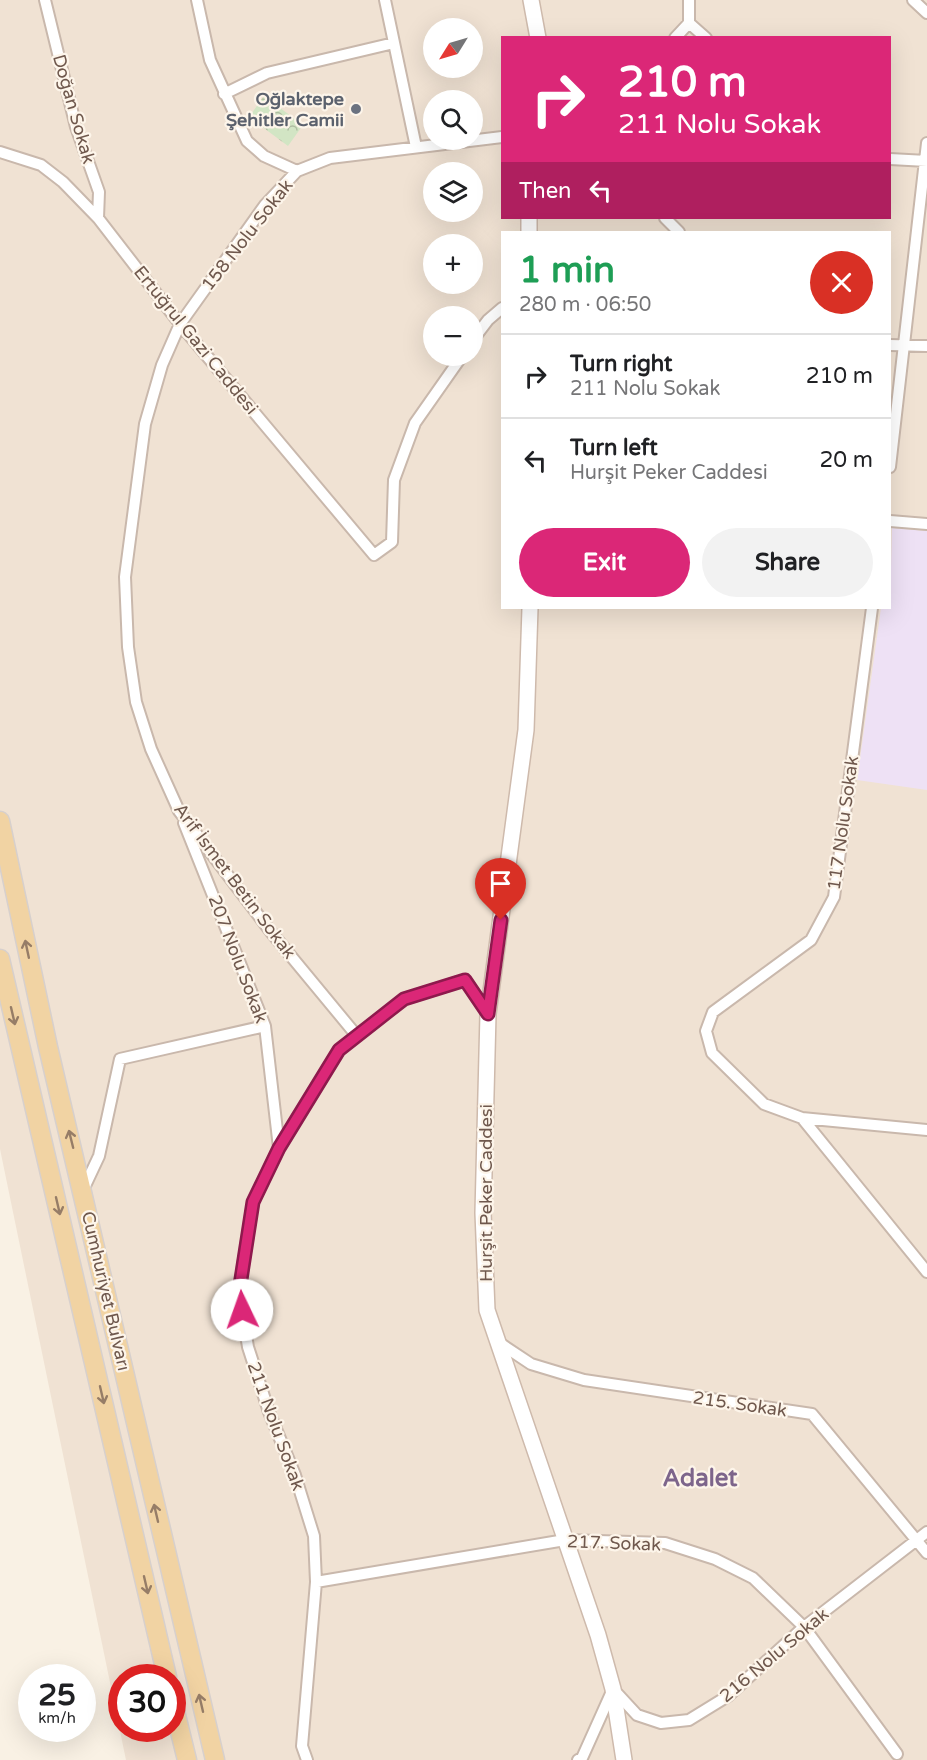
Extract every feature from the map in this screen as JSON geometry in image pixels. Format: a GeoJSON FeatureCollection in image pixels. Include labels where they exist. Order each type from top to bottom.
{"type":"FeatureCollection","features":[{"type":"Feature","properties":{"kind":"main road","name":"Cumhuriyet Bulvarı"},"geometry":{"type":"LineString","coordinates":[[0,820],[48,1047],[214,1760]]}},
{"type":"Feature","properties":{"kind":"main road","name":"Cumhuriyet Bulvarı"},"geometry":{"type":"LineString","coordinates":[[0,959],[164,1664]]}},
{"type":"Feature","properties":{"kind":"main road"},"geometry":{"type":"LineString","coordinates":[[183,1742],[187,1760]]}},
{"type":"Feature","properties":{"kind":"street","name":"Doğan Sokak"},"geometry":{"type":"LineString","coordinates":[[45,0],[76,127],[99,192],[98,218]]}},
{"type":"Feature","properties":{"kind":"street"},"geometry":{"type":"LineString","coordinates":[[197,0],[210,60],[247,141],[264,156],[297,171]]}},
{"type":"Feature","properties":{"kind":"street"},"geometry":{"type":"LineString","coordinates":[[385,0],[416,147]]}},
{"type":"Feature","properties":{"kind":"street"},"geometry":{"type":"LineString","coordinates":[[531,0],[538,36]]}},
{"type":"Feature","properties":{"kind":"street"},"geometry":{"type":"LineString","coordinates":[[677,36],[689,22],[689,0]]}},
{"type":"Feature","properties":{"kind":"street"},"geometry":{"type":"LineString","coordinates":[[913,0],[927,13]]}},
{"type":"Feature","properties":{"kind":"street"},"geometry":{"type":"LineString","coordinates":[[689,22],[704,36]]}},
{"type":"Feature","properties":{"kind":"street"},"geometry":{"type":"LineString","coordinates":[[224,94],[267,73],[394,43]]}},
{"type":"Feature","properties":{"kind":"street","name":"158 Nolu Sokak"},"geometry":{"type":"LineString","coordinates":[[180,324],[265,205],[297,171],[330,158],[501,137]]}},
{"type":"Feature","properties":{"kind":"street"},"geometry":{"type":"LineString","coordinates":[[891,458],[927,143]]}},
{"type":"Feature","properties":{"kind":"street","name":"Ertuğrul Gazi Caddesi"},"geometry":{"type":"LineString","coordinates":[[0,152],[41,165],[63,182],[98,218],[180,324],[374,555],[392,542],[394,480],[415,423],[455,366]]}},
{"type":"Feature","properties":{"kind":"street"},"geometry":{"type":"LineString","coordinates":[[891,159],[925,160]]}},
{"type":"Feature","properties":{"kind":"street"},"geometry":{"type":"LineString","coordinates":[[666,219],[679,231]]}},
{"type":"Feature","properties":{"kind":"street"},"geometry":{"type":"LineString","coordinates":[[483,327],[501,309]]}},
{"type":"Feature","properties":{"kind":"street","name":"Arif İsmet Betin Sokak"},"geometry":{"type":"LineString","coordinates":[[180,324],[162,365],[145,424],[125,577],[128,647],[136,702],[151,749],[179,811],[271,932],[357,1036]]}},
{"type":"Feature","properties":{"kind":"street"},"geometry":{"type":"LineString","coordinates":[[891,345],[927,346]]}},
{"type":"Feature","properties":{"kind":"street"},"geometry":{"type":"LineString","coordinates":[[891,521],[927,524]]}},
{"type":"Feature","properties":{"kind":"street","name":"Hurşit Peker Caddesi"},"geometry":{"type":"LineString","coordinates":[[530,609],[526,730],[488,1014],[483,1213],[487,1310],[598,1635],[613,1689],[624,1760]]}},
{"type":"Feature","properties":{"kind":"street","name":"117 Nolu Sokak"},"geometry":{"type":"LineString","coordinates":[[802,1118],[764,1104],[712,1053],[706,1031],[713,1012],[811,940],[834,897],[872,609]]}},
{"type":"Feature","properties":{"kind":"street","name":"207 Nolu Sokak"},"geometry":{"type":"LineString","coordinates":[[179,811],[265,1026],[279,1148]]}},
{"type":"Feature","properties":{"kind":"street","name":"211 Nolu Sokak"},"geometry":{"type":"LineString","coordinates":[[307,1760],[303,1746],[315,1582],[314,1536],[295,1475],[268,1412],[248,1347],[239,1292],[253,1202],[279,1148],[339,1050],[404,999],[465,980],[488,1014]]}},
{"type":"Feature","properties":{"kind":"street"},"geometry":{"type":"LineString","coordinates":[[83,1190],[99,1156],[120,1059],[265,1026]]}},
{"type":"Feature","properties":{"kind":"street"},"geometry":{"type":"LineString","coordinates":[[802,1118],[927,1130]]}},
{"type":"Feature","properties":{"kind":"street"},"geometry":{"type":"LineString","coordinates":[[802,1118],[927,1272]]}},
{"type":"Feature","properties":{"kind":"street","name":"215. Sokak"},"geometry":{"type":"LineString","coordinates":[[498,1342],[531,1364],[584,1380],[812,1414],[927,1553]]}},
{"type":"Feature","properties":{"kind":"street","name":"216 Nolu Sokak"},"geometry":{"type":"LineString","coordinates":[[613,1689],[637,1715],[661,1724],[689,1720],[728,1696],[804,1627],[927,1532]]}},
{"type":"Feature","properties":{"kind":"street","name":"217. Sokak"},"geometry":{"type":"LineString","coordinates":[[315,1582],[565,1540],[665,1543],[715,1559],[753,1578],[804,1627],[897,1754]]}},
{"type":"Feature","properties":{"kind":"street"},"geometry":{"type":"LineString","coordinates":[[578,1760],[582,1758],[613,1689]]}},
{"type":"Feature","properties":{"kind":"shaded area"},"geometry":{"type":"Polygon","coordinates":[[[0,0],[927,0],[927,1760],[126,1760],[122,1742],[186,1742],[186,1664],[108,1664],[108,1673],[0,1149],[0,0]]]}},
{"type":"Feature","properties":{"kind":"shaded area"},"geometry":{"type":"Polygon","coordinates":[[[892,528],[927,531],[927,790],[857,780],[881,609],[891,609],[892,528]]]}},
{"type":"Feature","properties":{"kind":"green space"},"geometry":{"type":"Polygon","coordinates":[[[264,96],[303,125],[288,146],[249,117],[264,96]]]}},
{"type":"Feature","properties":{"kind":"place","name":"Oğlaktepe Şehitler Camii"},"geometry":{"type":"Point","coordinates":[356,109]}},
{"type":"Feature","properties":{"kind":"district","name":"Adalet"},"geometry":{"type":"Point","coordinates":[700,1478]}},
{"type":"Feature","properties":{"kind":"route"},"geometry":{"type":"LineString","coordinates":[[242,1310],[239,1292],[253,1202],[279,1148],[339,1050],[404,999],[465,980],[488,1014],[501,920]]}}]}
